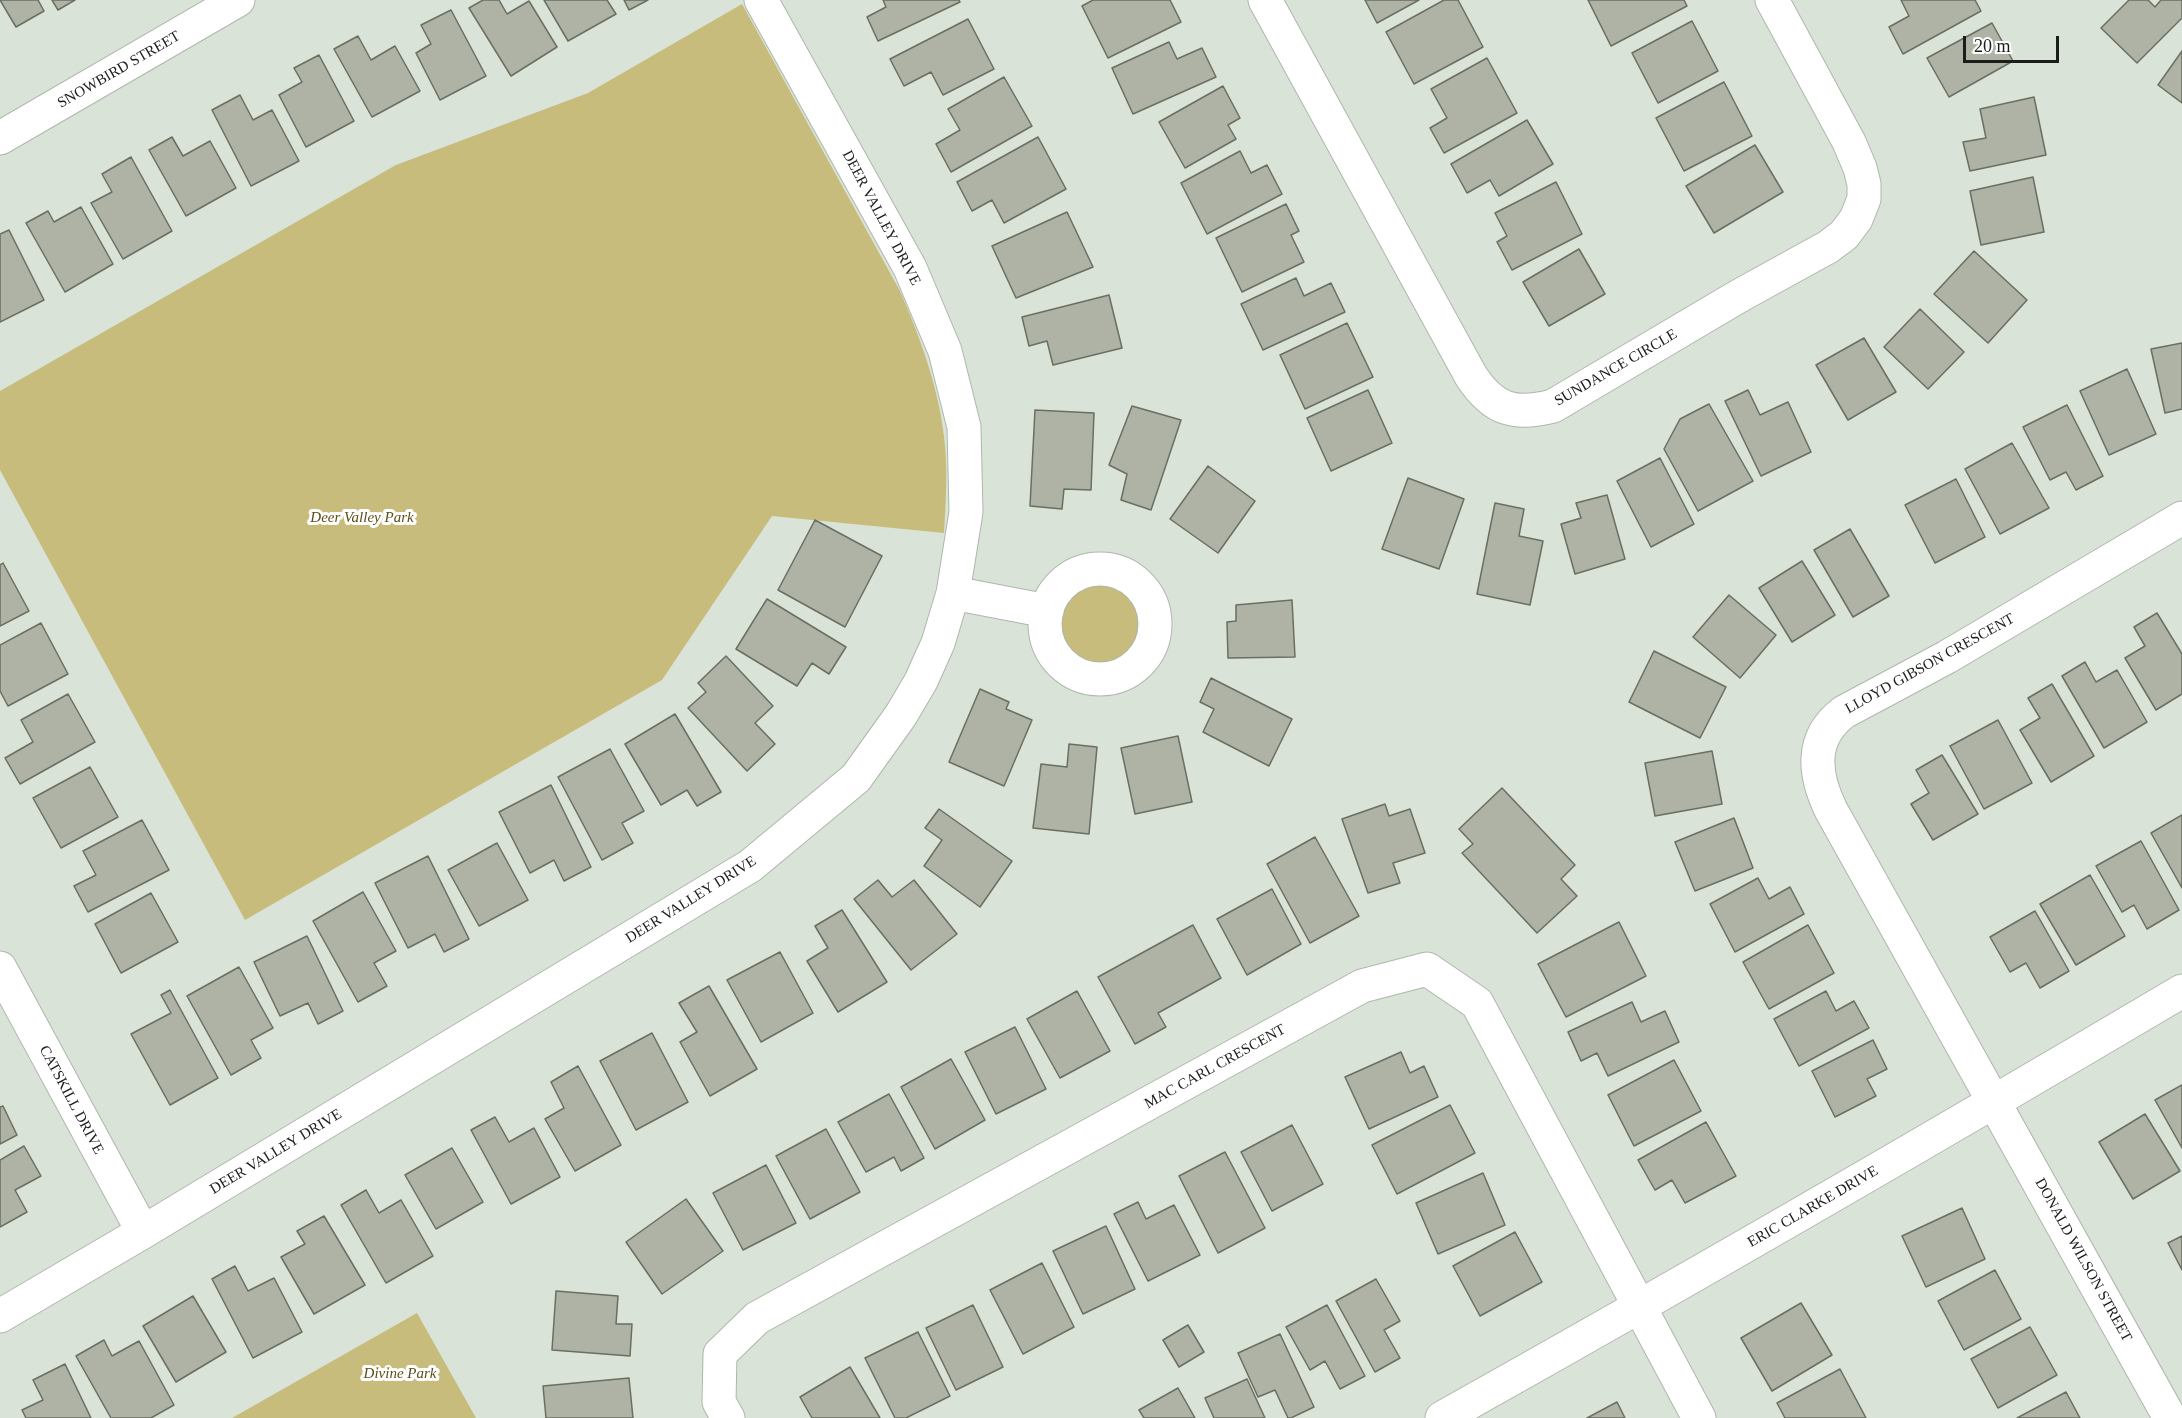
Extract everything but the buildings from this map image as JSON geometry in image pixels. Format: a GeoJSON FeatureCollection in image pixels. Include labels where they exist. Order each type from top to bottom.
{"type":"FeatureCollection","features":[{"type":"Feature","properties":{"kind":"street","name":"SNOWBIRD STREET"},"geometry":{"type":"LineString","coordinates":[[0,138],[238,0]]}},
{"type":"Feature","properties":{"kind":"street","name":"DEER VALLEY DRIVE"},"geometry":{"type":"LineString","coordinates":[[0,1316],[750,866],[856,778],[901,715],[921,681],[938,643],[953,593],[966,512],[964,427],[945,351],[910,268],[761,0]]}},
{"type":"Feature","properties":{"kind":"street","name":"SUNDANCE CIRCLE"},"geometry":{"type":"LineString","coordinates":[[1265,0],[1480,390],[1492,402],[1510,409],[1531,412],[1552,406],[1739,296],[1828,247],[1844,235],[1856,219],[1864,199],[1864,184],[1860,168],[1849,142],[1772,0]]}},
{"type":"Feature","properties":{"kind":"street","name":"LLOYD GIBSON CRESCENT"},"geometry":{"type":"LineString","coordinates":[[1995,1102],[1831,810],[1822,792],[1817,773],[1818,752],[1824,734],[1834,720],[1844,712],[1947,657],[2182,518]]}},
{"type":"Feature","properties":{"kind":"street"},"geometry":{"type":"LineString","coordinates":[[953,593],[1047,611]]}},
{"type":"Feature","properties":{"kind":"street","name":"CATSKILL DRIVE"},"geometry":{"type":"LineString","coordinates":[[0,968],[142,1232]]}},
{"type":"Feature","properties":{"kind":"street","name":"MAC CARL CRESCENT"},"geometry":{"type":"LineString","coordinates":[[728,1418],[719,1402],[720,1354],[757,1318],[1362,986],[1426,969],[1477,1003],[1700,1418]]}},
{"type":"Feature","properties":{"kind":"street","name":"ERIC CLARKE DRIVE"},"geometry":{"type":"LineString","coordinates":[[1442,1418],[1639,1308],[2182,991]]}},
{"type":"Feature","properties":{"kind":"street","name":"DONALD WILSON STREET"},"geometry":{"type":"LineString","coordinates":[[1995,1102],[2170,1418]]}},
{"type":"Feature","properties":{"kind":"green space","name":"Deer Valley Park"},"geometry":{"type":"Polygon","coordinates":[[[742,4],[900,291],[914,326],[933,380],[944,436],[946,496],[944,533],[772,516],[662,680],[245,920],[0,470],[0,391],[396,165],[588,93],[742,4]]]}},
{"type":"Feature","properties":{"kind":"green space"},"geometry":{"type":"Polygon","coordinates":[[[1101,584],[1116,587],[1129,596],[1138,609],[1141,624],[1138,639],[1129,652],[1116,661],[1101,664],[1086,661],[1073,652],[1064,639],[1061,624],[1064,609],[1073,596],[1086,587],[1101,584]]]}},
{"type":"Feature","properties":{"kind":"green space","name":"Divine Park"},"geometry":{"type":"Polygon","coordinates":[[[417,1313],[476,1418],[232,1418],[417,1313]]]}}]}
